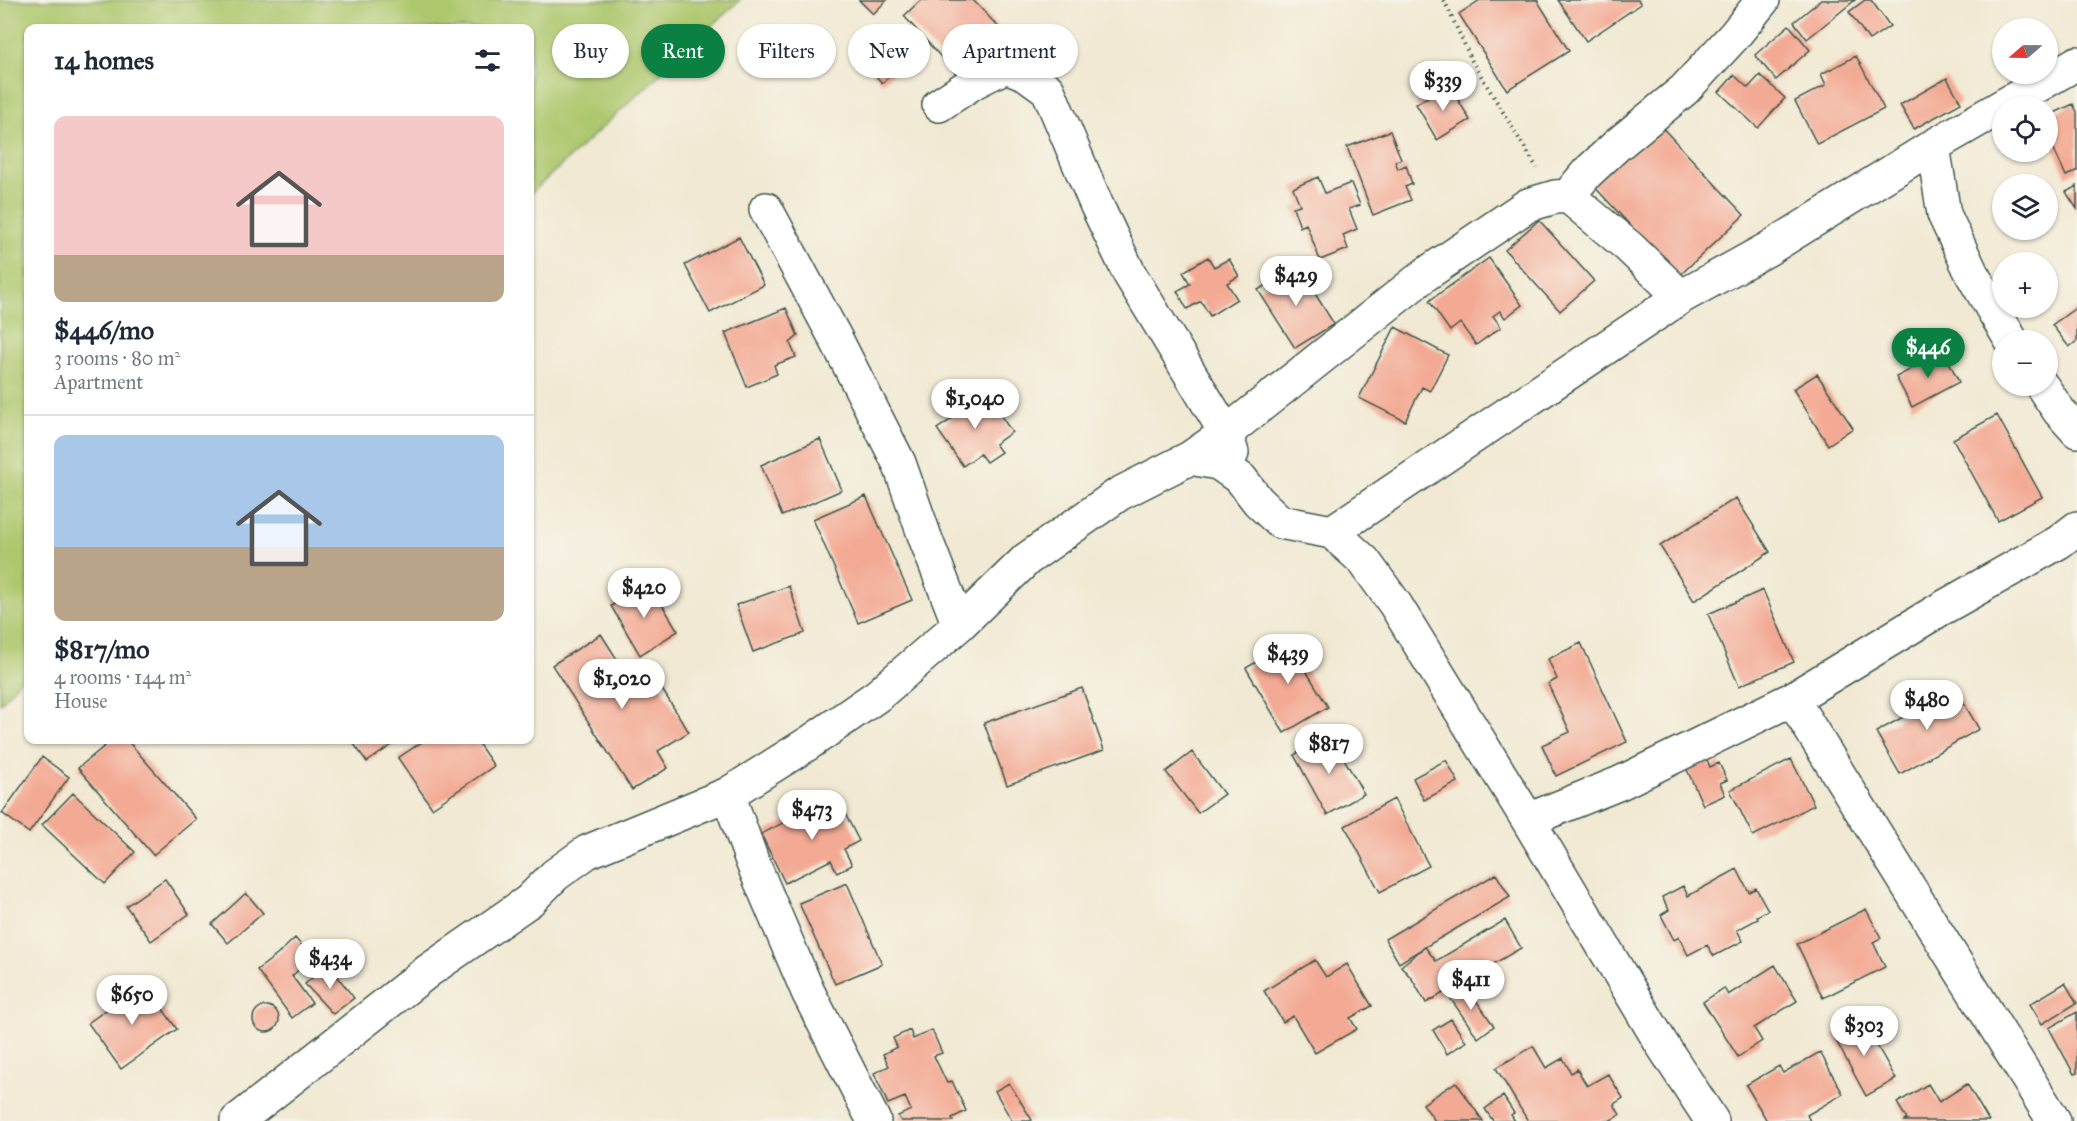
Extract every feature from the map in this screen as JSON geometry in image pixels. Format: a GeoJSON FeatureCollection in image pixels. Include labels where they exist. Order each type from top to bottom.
{"type":"FeatureCollection","features":[{"type":"Feature","properties":{"kind":"street"},"geometry":{"type":"LineString","coordinates":[[237,1121],[428,971],[529,901],[555,875],[587,852],[728,794],[809,743],[876,696],[959,625],[1027,559],[1119,494],[1190,458],[1226,433],[1426,274],[1528,205],[1562,196],[1616,146],[1684,90],[1734,36],[1763,0]]}},
{"type":"Feature","properties":{"kind":"street"},"geometry":{"type":"LineString","coordinates":[[1332,532],[1681,297],[1768,249],[1933,146],[2077,63]]}},
{"type":"Feature","properties":{"kind":"street"},"geometry":{"type":"LineString","coordinates":[[939,105],[974,82],[1006,66],[1026,74],[1048,90],[1097,206],[1129,273],[1226,433],[1241,479]]}},
{"type":"Feature","properties":{"kind":"street"},"geometry":{"type":"LineString","coordinates":[[1933,146],[1944,214],[1972,274],[2005,330]]}},
{"type":"Feature","properties":{"kind":"street"},"geometry":{"type":"LineString","coordinates":[[1562,196],[1629,247],[1681,297]]}},
{"type":"Feature","properties":{"kind":"street"},"geometry":{"type":"LineString","coordinates":[[766,208],[899,463],[959,625]]}},
{"type":"Feature","properties":{"kind":"street"},"geometry":{"type":"LineString","coordinates":[[2049,396],[2077,431]]}},
{"type":"Feature","properties":{"kind":"street"},"geometry":{"type":"LineString","coordinates":[[1190,458],[1218,463],[1241,479],[1258,501],[1280,522],[1332,532],[1364,561],[1395,604],[1528,819],[1661,1043],[1712,1121]]}},
{"type":"Feature","properties":{"kind":"street"},"geometry":{"type":"LineString","coordinates":[[1528,819],[1620,783],[1792,699],[2059,542],[2077,528]]}},
{"type":"Feature","properties":{"kind":"street"},"geometry":{"type":"LineString","coordinates":[[1792,699],[2054,1121]]}},
{"type":"Feature","properties":{"kind":"street"},"geometry":{"type":"LineString","coordinates":[[728,794],[752,861],[808,992],[874,1121]]}},
{"type":"Feature","properties":{"kind":"path"},"geometry":{"type":"LineString","coordinates":[[1444,0],[1472,61],[1562,196]]}},
{"type":"Feature","properties":{"kind":"green space"},"geometry":{"type":"Polygon","coordinates":[[[0,0],[740,0],[714,24],[641,24],[641,78],[656,78],[534,190],[534,24],[24,24],[24,675],[0,704],[0,0]]]}},
{"type":"Feature","properties":{"kind":"building"},"geometry":{"type":"Polygon","coordinates":[[[859,0],[887,0],[873,14],[859,0]]]}},
{"type":"Feature","properties":{"kind":"building"},"geometry":{"type":"Polygon","coordinates":[[[921,0],[973,0],[996,24],[942,24],[942,58],[930,45],[930,24],[911,24],[904,16],[921,0]]]}},
{"type":"Feature","properties":{"kind":"building"},"geometry":{"type":"Polygon","coordinates":[[[1480,0],[1537,0],[1569,51],[1507,90],[1459,14],[1480,0]]]}},
{"type":"Feature","properties":{"kind":"building"},"geometry":{"type":"Polygon","coordinates":[[[1558,0],[1638,0],[1641,4],[1586,41],[1558,0]]]}},
{"type":"Feature","properties":{"kind":"building"},"geometry":{"type":"Polygon","coordinates":[[[1821,0],[1855,0],[1807,39],[1794,22],[1821,0]]]}},
{"type":"Feature","properties":{"kind":"building"},"geometry":{"type":"Polygon","coordinates":[[[1865,0],[1871,0],[1890,26],[1869,40],[1849,12],[1865,0]]]}},
{"type":"Feature","properties":{"kind":"building"},"geometry":{"type":"Polygon","coordinates":[[[1789,25],[1810,50],[1776,80],[1755,55],[1789,25]]]}},
{"type":"Feature","properties":{"kind":"building"},"geometry":{"type":"Polygon","coordinates":[[[1856,56],[1884,109],[1817,144],[1795,101],[1826,85],[1821,74],[1856,56]]]}},
{"type":"Feature","properties":{"kind":"building"},"geometry":{"type":"Polygon","coordinates":[[[1734,75],[1748,88],[1760,75],[1785,98],[1758,128],[1719,92],[1734,75]]]}},
{"type":"Feature","properties":{"kind":"building"},"geometry":{"type":"Polygon","coordinates":[[[878,78],[888,78],[882,83],[878,78]]]}},
{"type":"Feature","properties":{"kind":"building"},"geometry":{"type":"Polygon","coordinates":[[[1947,78],[1961,103],[1914,129],[1900,105],[1947,78]]]}},
{"type":"Feature","properties":{"kind":"building"},"geometry":{"type":"Polygon","coordinates":[[[1449,84],[1470,120],[1437,140],[1416,104],[1449,84]]]}},
{"type":"Feature","properties":{"kind":"building"},"geometry":{"type":"Polygon","coordinates":[[[2073,104],[2077,112],[2077,171],[2066,176],[2058,158],[2058,111],[2073,104]]]}},
{"type":"Feature","properties":{"kind":"building"},"geometry":{"type":"Polygon","coordinates":[[[1657,122],[1744,215],[1678,277],[1592,184],[1657,122]]]}},
{"type":"Feature","properties":{"kind":"building"},"geometry":{"type":"Polygon","coordinates":[[[1390,131],[1401,159],[1395,161],[1398,169],[1406,165],[1412,184],[1405,187],[1411,200],[1373,215],[1347,147],[1390,131]]]}},
{"type":"Feature","properties":{"kind":"building"},"geometry":{"type":"Polygon","coordinates":[[[1318,177],[1325,193],[1351,183],[1360,205],[1349,209],[1357,229],[1343,235],[1348,249],[1320,260],[1306,224],[1300,227],[1293,207],[1300,205],[1293,188],[1318,177]]]}},
{"type":"Feature","properties":{"kind":"building"},"geometry":{"type":"Polygon","coordinates":[[[2077,186],[2077,209],[2066,192],[2077,186]]]}},
{"type":"Feature","properties":{"kind":"building"},"geometry":{"type":"Polygon","coordinates":[[[1539,220],[1594,281],[1560,311],[1505,250],[1539,220]]]}},
{"type":"Feature","properties":{"kind":"building"},"geometry":{"type":"Polygon","coordinates":[[[739,237],[764,285],[710,313],[685,265],[739,237]]]}},
{"type":"Feature","properties":{"kind":"building"},"geometry":{"type":"Polygon","coordinates":[[[1208,257],[1214,267],[1229,259],[1239,276],[1227,283],[1237,299],[1210,316],[1201,301],[1187,309],[1177,291],[1190,284],[1183,272],[1208,257]]]}},
{"type":"Feature","properties":{"kind":"building"},"geometry":{"type":"Polygon","coordinates":[[[1489,258],[1522,305],[1505,318],[1500,311],[1493,316],[1501,327],[1476,345],[1460,323],[1450,331],[1429,301],[1489,258]]]}},
{"type":"Feature","properties":{"kind":"building"},"geometry":{"type":"Polygon","coordinates":[[[1297,265],[1334,324],[1295,348],[1258,290],[1297,265]]]}},
{"type":"Feature","properties":{"kind":"building"},"geometry":{"type":"Polygon","coordinates":[[[2077,307],[2077,341],[2069,347],[2052,325],[2077,307]]]}},
{"type":"Feature","properties":{"kind":"building"},"geometry":{"type":"Polygon","coordinates":[[[786,308],[798,336],[790,343],[796,357],[774,365],[777,374],[747,387],[725,333],[786,308]]]}},
{"type":"Feature","properties":{"kind":"building"},"geometry":{"type":"Polygon","coordinates":[[[1395,327],[1448,355],[1430,391],[1422,387],[1405,421],[1359,398],[1395,327]]]}},
{"type":"Feature","properties":{"kind":"building"},"geometry":{"type":"Polygon","coordinates":[[[1944,352],[1959,382],[1912,407],[1896,377],[1944,352]]]}},
{"type":"Feature","properties":{"kind":"building"},"geometry":{"type":"Polygon","coordinates":[[[1817,374],[1853,428],[1828,445],[1793,389],[1817,374]]]}},
{"type":"Feature","properties":{"kind":"building"},"geometry":{"type":"Polygon","coordinates":[[[974,393],[981,403],[988,397],[1012,432],[995,444],[1001,452],[986,462],[980,454],[963,466],[937,429],[959,414],[954,407],[974,393]]]}},
{"type":"Feature","properties":{"kind":"building"},"geometry":{"type":"Polygon","coordinates":[[[1997,415],[2042,497],[1998,521],[1953,439],[1997,415]]]}},
{"type":"Feature","properties":{"kind":"building"},"geometry":{"type":"Polygon","coordinates":[[[820,439],[842,490],[782,516],[761,465],[820,439]]]}},
{"type":"Feature","properties":{"kind":"building"},"geometry":{"type":"Polygon","coordinates":[[[866,496],[912,600],[858,623],[813,519],[866,496]]]}},
{"type":"Feature","properties":{"kind":"building"},"geometry":{"type":"Polygon","coordinates":[[[1736,498],[1770,552],[1694,601],[1660,546],[1736,498]]]}},
{"type":"Feature","properties":{"kind":"building"},"geometry":{"type":"Polygon","coordinates":[[[649,583],[678,631],[640,655],[611,606],[649,583]]]}},
{"type":"Feature","properties":{"kind":"building"},"geometry":{"type":"Polygon","coordinates":[[[789,586],[805,633],[753,652],[736,605],[789,586]]]}},
{"type":"Feature","properties":{"kind":"building"},"geometry":{"type":"Polygon","coordinates":[[[1763,590],[1794,662],[1739,686],[1708,614],[1763,590]]]}},
{"type":"Feature","properties":{"kind":"building"},"geometry":{"type":"Polygon","coordinates":[[[601,634],[634,686],[653,675],[689,732],[658,751],[668,768],[632,790],[552,665],[601,634]]]}},
{"type":"Feature","properties":{"kind":"building"},"geometry":{"type":"Polygon","coordinates":[[[1299,637],[1312,658],[1302,664],[1328,707],[1284,733],[1246,668],[1299,637]]]}},
{"type":"Feature","properties":{"kind":"building"},"geometry":{"type":"Polygon","coordinates":[[[1581,643],[1627,742],[1556,776],[1542,745],[1570,732],[1548,684],[1557,679],[1548,659],[1581,643]]]}},
{"type":"Feature","properties":{"kind":"building"},"geometry":{"type":"Polygon","coordinates":[[[1082,688],[1104,750],[1007,785],[984,723],[1082,688]]]}},
{"type":"Feature","properties":{"kind":"building"},"geometry":{"type":"Polygon","coordinates":[[[1955,688],[1979,729],[1900,774],[1876,732],[1955,688]]]}},
{"type":"Feature","properties":{"kind":"building"},"geometry":{"type":"Polygon","coordinates":[[[1330,734],[1364,794],[1327,815],[1294,755],[1330,734]]]}},
{"type":"Feature","properties":{"kind":"building"},"geometry":{"type":"Polygon","coordinates":[[[107,744],[130,744],[196,819],[153,855],[78,768],[107,744]]]}},
{"type":"Feature","properties":{"kind":"building"},"geometry":{"type":"Polygon","coordinates":[[[354,744],[393,744],[367,762],[354,744]]]}},
{"type":"Feature","properties":{"kind":"building"},"geometry":{"type":"Polygon","coordinates":[[[419,744],[479,744],[494,766],[432,808],[398,758],[419,744]]]}},
{"type":"Feature","properties":{"kind":"building"},"geometry":{"type":"Polygon","coordinates":[[[1192,752],[1224,794],[1198,813],[1166,772],[1192,752]]]}},
{"type":"Feature","properties":{"kind":"building"},"geometry":{"type":"Polygon","coordinates":[[[1704,752],[1710,767],[1719,763],[1727,780],[1720,783],[1725,795],[1703,805],[1683,761],[1704,752]]]}},
{"type":"Feature","properties":{"kind":"building"},"geometry":{"type":"Polygon","coordinates":[[[42,757],[69,777],[29,833],[2,813],[42,757]]]}},
{"type":"Feature","properties":{"kind":"building"},"geometry":{"type":"Polygon","coordinates":[[[1791,759],[1814,805],[1753,836],[1730,790],[1791,759]]]}},
{"type":"Feature","properties":{"kind":"building"},"geometry":{"type":"Polygon","coordinates":[[[1446,760],[1458,782],[1424,800],[1413,778],[1446,760]]]}},
{"type":"Feature","properties":{"kind":"building"},"geometry":{"type":"Polygon","coordinates":[[[73,793],[135,852],[105,884],[42,825],[73,793]]]}},
{"type":"Feature","properties":{"kind":"building"},"geometry":{"type":"Polygon","coordinates":[[[836,796],[859,841],[844,849],[852,865],[837,873],[831,860],[785,883],[761,834],[836,796]]]}},
{"type":"Feature","properties":{"kind":"building"},"geometry":{"type":"Polygon","coordinates":[[[1394,799],[1429,866],[1380,892],[1345,826],[1394,799]]]}},
{"type":"Feature","properties":{"kind":"building"},"geometry":{"type":"Polygon","coordinates":[[[1737,869],[1749,892],[1756,888],[1768,910],[1757,916],[1758,919],[1737,930],[1743,941],[1714,956],[1707,945],[1688,955],[1679,937],[1674,940],[1661,915],[1669,910],[1662,897],[1683,886],[1688,896],[1737,869]]]}},
{"type":"Feature","properties":{"kind":"building"},"geometry":{"type":"Polygon","coordinates":[[[1496,874],[1510,897],[1399,963],[1385,939],[1496,874]]]}},
{"type":"Feature","properties":{"kind":"building"},"geometry":{"type":"Polygon","coordinates":[[[165,879],[189,914],[151,941],[126,906],[165,879]]]}},
{"type":"Feature","properties":{"kind":"building"},"geometry":{"type":"Polygon","coordinates":[[[847,883],[882,964],[835,984],[799,903],[847,883]]]}},
{"type":"Feature","properties":{"kind":"building"},"geometry":{"type":"Polygon","coordinates":[[[246,893],[263,913],[228,943],[212,924],[246,893]]]}},
{"type":"Feature","properties":{"kind":"building"},"geometry":{"type":"Polygon","coordinates":[[[1866,909],[1881,938],[1873,942],[1885,967],[1823,998],[1797,944],[1866,909]]]}},
{"type":"Feature","properties":{"kind":"building"},"geometry":{"type":"Polygon","coordinates":[[[1505,920],[1521,948],[1426,1003],[1412,979],[1401,966],[1425,947],[1436,961],[1505,920]]]}},
{"type":"Feature","properties":{"kind":"building"},"geometry":{"type":"Polygon","coordinates":[[[295,938],[312,957],[292,976],[312,1003],[292,1018],[257,970],[295,938]]]}},
{"type":"Feature","properties":{"kind":"building"},"geometry":{"type":"Polygon","coordinates":[[[1315,960],[1326,977],[1347,964],[1372,1006],[1350,1018],[1357,1029],[1315,1053],[1293,1016],[1283,1022],[1264,991],[1315,960]]]}},
{"type":"Feature","properties":{"kind":"building"},"geometry":{"type":"Polygon","coordinates":[[[328,964],[354,998],[333,1014],[305,984],[328,964]]]}},
{"type":"Feature","properties":{"kind":"building"},"geometry":{"type":"Polygon","coordinates":[[[1775,965],[1797,1001],[1754,1028],[1762,1041],[1738,1057],[1703,1002],[1724,988],[1728,995],[1775,965]]]}},
{"type":"Feature","properties":{"kind":"building"},"geometry":{"type":"Polygon","coordinates":[[[144,983],[177,1029],[121,1069],[88,1023],[144,983]]]}},
{"type":"Feature","properties":{"kind":"building"},"geometry":{"type":"Polygon","coordinates":[[[1464,983],[1494,1026],[1478,1038],[1448,995],[1464,983]]]}},
{"type":"Feature","properties":{"kind":"building"},"geometry":{"type":"Polygon","coordinates":[[[2065,983],[2077,1003],[2042,1024],[2030,1004],[2065,983]]]}},
{"type":"Feature","properties":{"kind":"building"},"geometry":{"type":"Polygon","coordinates":[[[266,1006],[275,1010],[279,1019],[275,1028],[266,1032],[257,1028],[253,1019],[257,1010],[266,1006]]]}},
{"type":"Feature","properties":{"kind":"building"},"geometry":{"type":"Polygon","coordinates":[[[2077,1012],[2077,1073],[2074,1074],[2049,1028],[2077,1012]]]}},
{"type":"Feature","properties":{"kind":"building"},"geometry":{"type":"Polygon","coordinates":[[[1451,1019],[1466,1042],[1447,1054],[1433,1030],[1451,1019]]]}},
{"type":"Feature","properties":{"kind":"building"},"geometry":{"type":"Polygon","coordinates":[[[1862,1019],[1896,1079],[1866,1096],[1833,1035],[1862,1019]]]}},
{"type":"Feature","properties":{"kind":"building"},"geometry":{"type":"Polygon","coordinates":[[[910,1030],[913,1039],[932,1030],[942,1053],[934,1056],[947,1083],[952,1081],[966,1111],[952,1118],[953,1121],[901,1121],[898,1116],[911,1110],[905,1097],[888,1104],[874,1073],[889,1066],[883,1054],[897,1047],[893,1038],[910,1030]]]}},
{"type":"Feature","properties":{"kind":"building"},"geometry":{"type":"Polygon","coordinates":[[[1533,1046],[1546,1068],[1563,1058],[1571,1073],[1577,1069],[1587,1086],[1608,1074],[1623,1098],[1614,1104],[1620,1115],[1609,1121],[1528,1121],[1496,1068],[1533,1046]]]}},
{"type":"Feature","properties":{"kind":"building"},"geometry":{"type":"Polygon","coordinates":[[[1820,1052],[1843,1094],[1807,1115],[1810,1121],[1767,1121],[1746,1085],[1779,1066],[1783,1073],[1820,1052]]]}},
{"type":"Feature","properties":{"kind":"building"},"geometry":{"type":"Polygon","coordinates":[[[1456,1082],[1483,1121],[1435,1121],[1423,1104],[1456,1082]]]}},
{"type":"Feature","properties":{"kind":"building"},"geometry":{"type":"Polygon","coordinates":[[[1009,1083],[1032,1120],[1012,1121],[995,1091],[1009,1083]]]}},
{"type":"Feature","properties":{"kind":"building"},"geometry":{"type":"Polygon","coordinates":[[[1928,1084],[1939,1102],[1967,1084],[1989,1121],[1904,1121],[1907,1119],[1897,1103],[1928,1084]]]}},
{"type":"Feature","properties":{"kind":"building"},"geometry":{"type":"Polygon","coordinates":[[[1503,1096],[1514,1113],[1511,1115],[1515,1121],[1493,1121],[1485,1109],[1503,1096]]]}}]}
